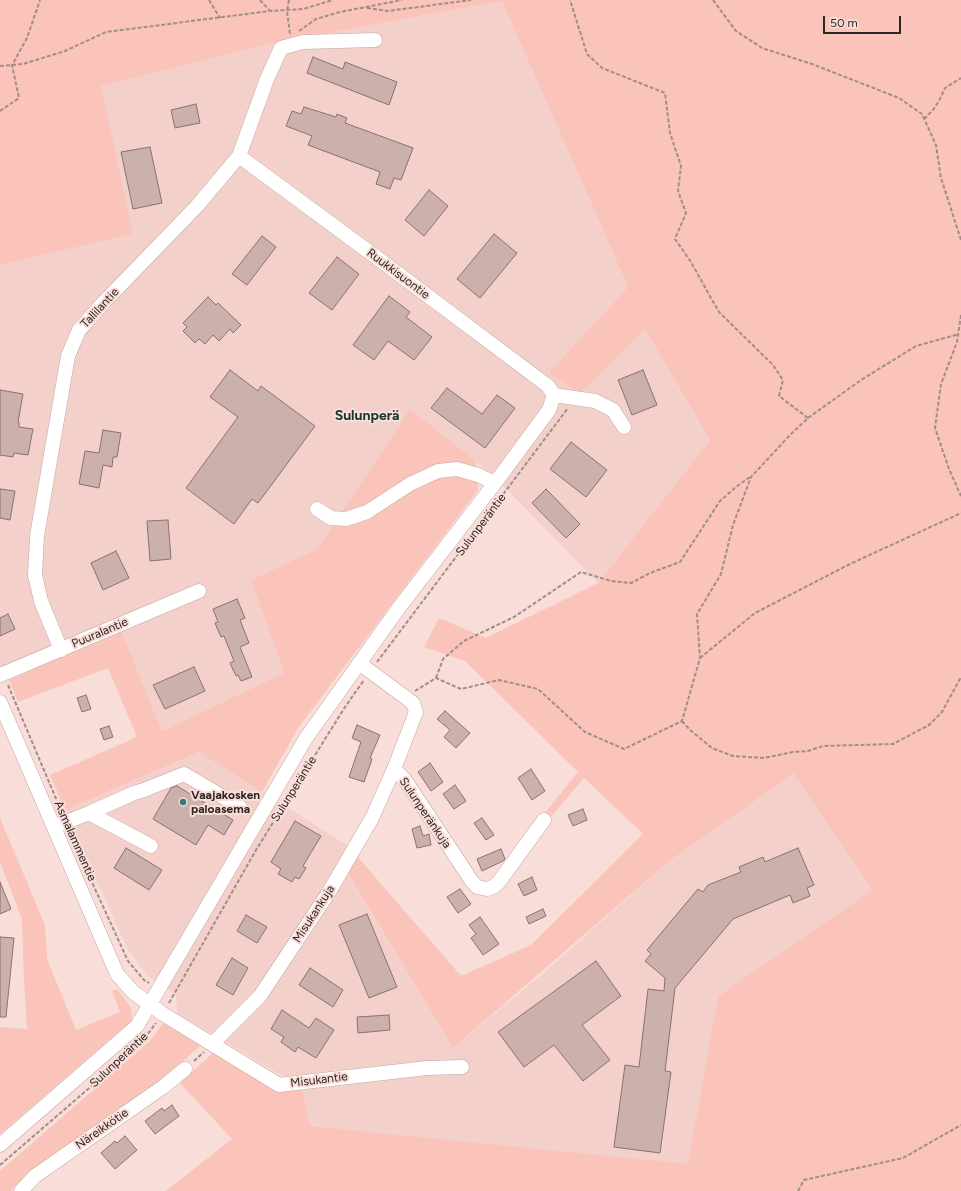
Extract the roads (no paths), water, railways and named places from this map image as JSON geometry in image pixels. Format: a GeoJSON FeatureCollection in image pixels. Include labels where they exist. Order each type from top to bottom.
{"type":"FeatureCollection","features":[{"type":"Feature","properties":{"kind":"street","name":"Tallilantie"},"geometry":{"type":"LineString","coordinates":[[62,650],[41,601],[36,575],[37,536],[68,356],[79,330],[197,206],[240,156],[281,48],[303,42],[375,40]]}},
{"type":"Feature","properties":{"kind":"street","name":"Ruukkisuontie"},"geometry":{"type":"LineString","coordinates":[[240,156],[548,386],[554,395]]}},
{"type":"Feature","properties":{"kind":"street"},"geometry":{"type":"LineString","coordinates":[[554,395],[595,401],[613,410],[624,427]]}},
{"type":"Feature","properties":{"kind":"street","name":"Sulunperäntie"},"geometry":{"type":"LineString","coordinates":[[0,1145],[137,1026],[306,738],[365,668],[398,609],[549,410],[554,395]]}},
{"type":"Feature","properties":{"kind":"street"},"geometry":{"type":"LineString","coordinates":[[317,509],[331,518],[346,519],[367,512],[410,484],[438,471],[457,469],[478,474],[495,483]]}},
{"type":"Feature","properties":{"kind":"street","name":"Puuralantie"},"geometry":{"type":"LineString","coordinates":[[1,675],[199,591]]}},
{"type":"Feature","properties":{"kind":"street","name":"Sulunperänkuja"},"geometry":{"type":"LineString","coordinates":[[365,668],[413,703],[416,712],[394,769],[405,780],[470,880],[478,887],[487,889],[498,883],[544,820]]}},
{"type":"Feature","properties":{"kind":"street","name":"Asmalammentie"},"geometry":{"type":"LineString","coordinates":[[2,696],[60,825],[117,974],[133,992],[150,1005]]}},
{"type":"Feature","properties":{"kind":"street","name":"Misukankuja"},"geometry":{"type":"LineString","coordinates":[[212,1044],[260,996],[316,912],[372,818],[394,769]]}},
{"type":"Feature","properties":{"kind":"street"},"geometry":{"type":"LineString","coordinates":[[60,825],[134,793],[184,774],[240,807]]}},
{"type":"Feature","properties":{"kind":"street"},"geometry":{"type":"LineString","coordinates":[[90,813],[151,846]]}},
{"type":"Feature","properties":{"kind":"street","name":"Misukantie"},"geometry":{"type":"LineString","coordinates":[[150,1005],[280,1085],[426,1068],[462,1066]]}},
{"type":"Feature","properties":{"kind":"street","name":"Näreikkötie"},"geometry":{"type":"LineString","coordinates":[[20,1191],[35,1176],[163,1087],[185,1069]]}},
{"type":"Feature","properties":{"kind":"place","name":"Vaajakosken paloasema"},"geometry":{"type":"Point","coordinates":[183,802]}},
{"type":"Feature","properties":{"kind":"district","name":"Sulunperä"},"geometry":{"type":"Point","coordinates":[367,416]}}]}
